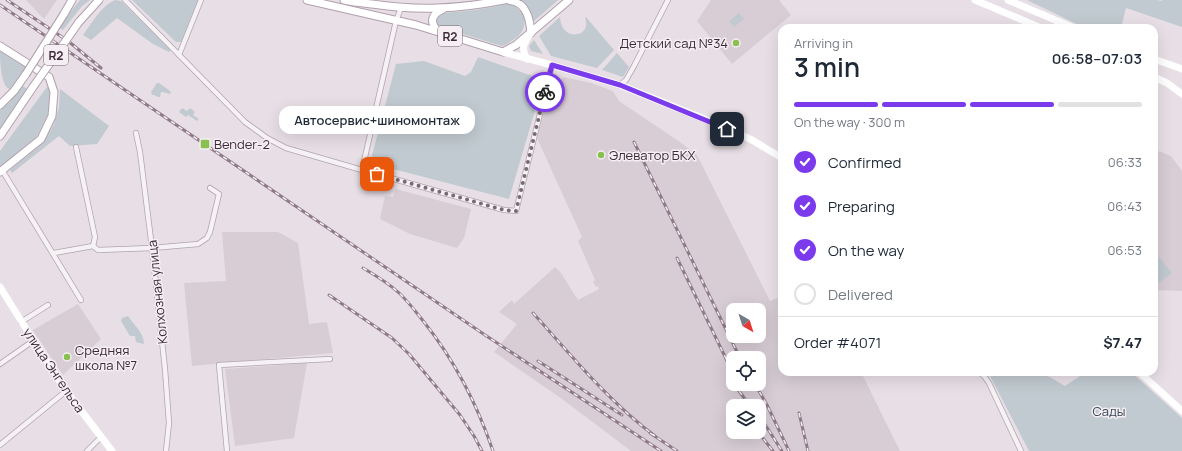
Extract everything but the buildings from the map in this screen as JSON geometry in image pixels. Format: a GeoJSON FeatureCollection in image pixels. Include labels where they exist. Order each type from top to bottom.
{"type":"FeatureCollection","features":[{"type":"Feature","properties":{"kind":"main road","name":"R2"},"geometry":{"type":"LineString","coordinates":[[0,105],[26,74],[72,0]]}},
{"type":"Feature","properties":{"kind":"main road","name":"R2"},"geometry":{"type":"LineString","coordinates":[[0,136],[78,22],[99,0]]}},
{"type":"Feature","properties":{"kind":"main road","name":"R2"},"geometry":{"type":"LineString","coordinates":[[307,0],[416,25],[503,52]]}},
{"type":"Feature","properties":{"kind":"main road","name":"R2"},"geometry":{"type":"LineString","coordinates":[[344,0],[401,8],[443,9],[476,6],[504,0]]}},
{"type":"Feature","properties":{"kind":"main road"},"geometry":{"type":"LineString","coordinates":[[508,0],[517,3],[528,17],[530,33],[523,46],[523,52],[528,59]]}},
{"type":"Feature","properties":{"kind":"main road"},"geometry":{"type":"LineString","coordinates":[[503,52],[516,45],[569,0]]}},
{"type":"Feature","properties":{"kind":"main road"},"geometry":{"type":"LineString","coordinates":[[975,0],[1032,24]]}},
{"type":"Feature","properties":{"kind":"main road"},"geometry":{"type":"LineString","coordinates":[[1008,0],[1065,24]]}},
{"type":"Feature","properties":{"kind":"main road"},"geometry":{"type":"LineString","coordinates":[[442,34],[434,28],[432,21],[433,16],[443,9]]}},
{"type":"Feature","properties":{"kind":"main road"},"geometry":{"type":"LineString","coordinates":[[0,46],[49,77],[54,92],[52,116],[41,139],[1,171]]}},
{"type":"Feature","properties":{"kind":"main road"},"geometry":{"type":"LineString","coordinates":[[503,52],[620,85],[717,124],[752,140],[778,156]]}},
{"type":"Feature","properties":{"kind":"main road"},"geometry":{"type":"LineString","coordinates":[[1158,60],[1182,69]]}},
{"type":"Feature","properties":{"kind":"main road"},"geometry":{"type":"LineString","coordinates":[[1158,79],[1167,83],[1182,94]]}},
{"type":"Feature","properties":{"kind":"main road","name":"улица Энгельса"},"geometry":{"type":"LineString","coordinates":[[0,287],[66,391],[112,451]]}},
{"type":"Feature","properties":{"kind":"main road"},"geometry":{"type":"LineString","coordinates":[[1143,376],[1182,411]]}},
{"type":"Feature","properties":{"kind":"street"},"geometry":{"type":"LineString","coordinates":[[125,0],[245,122],[267,138],[286,148],[504,210],[516,211],[552,65]]}},
{"type":"Feature","properties":{"kind":"street"},"geometry":{"type":"LineString","coordinates":[[179,55],[201,0]]}},
{"type":"Feature","properties":{"kind":"street"},"geometry":{"type":"LineString","coordinates":[[620,85],[626,80],[634,66],[668,0]]}},
{"type":"Feature","properties":{"kind":"street"},"geometry":{"type":"LineString","coordinates":[[362,170],[396,21],[401,8]]}},
{"type":"Feature","properties":{"kind":"street","name":"Колхозная улица"},"geometry":{"type":"LineString","coordinates":[[136,133],[140,152],[152,248],[165,369],[169,415],[166,451]]}},
{"type":"Feature","properties":{"kind":"street"},"geometry":{"type":"LineString","coordinates":[[76,148],[95,237],[93,246]]}},
{"type":"Feature","properties":{"kind":"street"},"geometry":{"type":"LineString","coordinates":[[1,171],[54,253],[81,300]]}},
{"type":"Feature","properties":{"kind":"street"},"geometry":{"type":"LineString","coordinates":[[54,253],[93,246],[98,250],[152,248],[198,244],[207,238],[210,232],[220,194],[210,188]]}},
{"type":"Feature","properties":{"kind":"street"},"geometry":{"type":"LineString","coordinates":[[21,322],[48,305]]}},
{"type":"Feature","properties":{"kind":"street"},"geometry":{"type":"LineString","coordinates":[[0,364],[33,341]]}},
{"type":"Feature","properties":{"kind":"street"},"geometry":{"type":"LineString","coordinates":[[227,451],[219,365],[330,359]]}},
{"type":"Feature","properties":{"kind":"street"},"geometry":{"type":"LineString","coordinates":[[984,376],[989,383],[1022,451]]}},
{"type":"Feature","properties":{"kind":"street"},"geometry":{"type":"LineString","coordinates":[[0,445],[66,391]]}},
{"type":"Feature","properties":{"kind":"street"},"geometry":{"type":"LineString","coordinates":[[87,451],[101,437]]}},
{"type":"Feature","properties":{"kind":"shaded area"},"geometry":{"type":"Polygon","coordinates":[[[26,0],[57,0],[44,19],[26,0]]]}},
{"type":"Feature","properties":{"kind":"shaded area","name":"Детский сад №34"},"geometry":{"type":"Polygon","coordinates":[[[711,0],[779,0],[791,15],[780,24],[778,24],[778,26],[732,64],[697,21],[711,0]]]}},
{"type":"Feature","properties":{"kind":"shaded area"},"geometry":{"type":"Polygon","coordinates":[[[564,77],[591,83],[613,91],[619,101],[697,155],[770,301],[778,298],[778,376],[863,376],[900,451],[631,451],[562,399],[494,352],[517,324],[499,312],[512,300],[514,304],[555,267],[561,273],[578,300],[599,289],[593,282],[595,280],[578,241],[582,237],[537,138],[550,90],[564,77]]]}},
{"type":"Feature","properties":{"kind":"shaded area"},"geometry":{"type":"Polygon","coordinates":[[[1158,151],[1171,156],[1182,171],[1182,291],[1158,290],[1158,151]]]}},
{"type":"Feature","properties":{"kind":"shaded area"},"geometry":{"type":"Polygon","coordinates":[[[396,189],[471,209],[464,238],[457,248],[410,234],[380,219],[385,196],[393,197],[396,189]]]}},
{"type":"Feature","properties":{"kind":"shaded area"},"geometry":{"type":"Polygon","coordinates":[[[222,232],[278,232],[298,243],[309,324],[327,322],[333,353],[192,366],[184,283],[226,281],[222,232]]]}},
{"type":"Feature","properties":{"kind":"shaded area","name":"Средняя школа №7"},"geometry":{"type":"Polygon","coordinates":[[[78,304],[101,339],[63,375],[33,330],[78,304]]]}},
{"type":"Feature","properties":{"kind":"shaded area"},"geometry":{"type":"Polygon","coordinates":[[[307,363],[294,438],[235,446],[225,369],[307,363]]]}},
{"type":"Feature","properties":{"kind":"green space"},"geometry":{"type":"Polygon","coordinates":[[[80,0],[90,0],[82,6],[63,30],[58,27],[80,0]]]}},
{"type":"Feature","properties":{"kind":"green space"},"geometry":{"type":"Polygon","coordinates":[[[115,0],[121,1],[171,50],[169,52],[153,44],[117,18],[91,40],[83,35],[105,6],[115,0]]]}},
{"type":"Feature","properties":{"kind":"green space"},"geometry":{"type":"Polygon","coordinates":[[[132,0],[198,0],[181,42],[176,42],[132,0]]]}},
{"type":"Feature","properties":{"kind":"green space"},"geometry":{"type":"Polygon","coordinates":[[[521,0],[558,0],[533,22],[528,8],[521,0]]]}},
{"type":"Feature","properties":{"kind":"green space"},"geometry":{"type":"Polygon","coordinates":[[[1027,0],[1182,0],[1182,27],[1126,8],[1122,24],[1077,24],[1027,0]]]}},
{"type":"Feature","properties":{"kind":"green space"},"geometry":{"type":"Polygon","coordinates":[[[510,3],[522,14],[524,24],[521,33],[516,38],[502,46],[440,27],[436,22],[440,13],[475,10],[510,3]]]}},
{"type":"Feature","properties":{"kind":"green space"},"geometry":{"type":"Polygon","coordinates":[[[739,13],[744,19],[734,27],[729,21],[739,13]]]}},
{"type":"Feature","properties":{"kind":"green space"},"geometry":{"type":"Polygon","coordinates":[[[560,17],[565,31],[570,34],[576,34],[585,30],[586,17],[614,50],[597,68],[551,56],[539,36],[560,17]]]}},
{"type":"Feature","properties":{"kind":"green space"},"geometry":{"type":"Polygon","coordinates":[[[534,40],[543,54],[531,51],[529,46],[534,40]]]}},
{"type":"Feature","properties":{"kind":"green space"},"geometry":{"type":"Polygon","coordinates":[[[0,49],[27,67],[9,89],[2,77],[0,49]]]}},
{"type":"Feature","properties":{"kind":"green space"},"geometry":{"type":"Polygon","coordinates":[[[617,53],[629,67],[623,77],[602,70],[617,53]]]}},
{"type":"Feature","properties":{"kind":"green space"},"geometry":{"type":"Polygon","coordinates":[[[478,57],[544,80],[509,199],[370,163],[396,64],[424,61],[465,76],[471,72],[478,57]]]}},
{"type":"Feature","properties":{"kind":"green space"},"geometry":{"type":"Polygon","coordinates":[[[157,83],[171,93],[161,92],[160,97],[152,95],[151,92],[157,83]]]}},
{"type":"Feature","properties":{"kind":"green space"},"geometry":{"type":"Polygon","coordinates":[[[22,85],[27,89],[0,132],[0,110],[10,102],[22,85]]]}},
{"type":"Feature","properties":{"kind":"green space"},"geometry":{"type":"Polygon","coordinates":[[[47,87],[49,88],[50,93],[48,114],[37,136],[0,168],[0,151],[47,87]]]}},
{"type":"Feature","properties":{"kind":"green space"},"geometry":{"type":"Polygon","coordinates":[[[60,89],[109,126],[97,144],[70,146],[59,136],[12,173],[10,170],[44,142],[54,124],[59,107],[60,89]]]}},
{"type":"Feature","properties":{"kind":"green space"},"geometry":{"type":"Polygon","coordinates":[[[182,108],[187,111],[190,108],[195,112],[193,115],[199,119],[197,121],[188,115],[186,117],[179,112],[182,108]]]}},
{"type":"Feature","properties":{"kind":"green space"},"geometry":{"type":"Polygon","coordinates":[[[1158,256],[1172,273],[1159,283],[1158,282],[1158,256]]]}},
{"type":"Feature","properties":{"kind":"green space"},"geometry":{"type":"Polygon","coordinates":[[[128,316],[141,333],[144,344],[136,342],[135,336],[130,336],[121,321],[122,318],[128,316]]]}},
{"type":"Feature","properties":{"kind":"green space","name":"Сады"},"geometry":{"type":"Polygon","coordinates":[[[990,376],[1048,376],[1065,386],[1080,376],[1135,376],[1182,418],[1182,451],[1029,451],[990,376]]]}},
{"type":"Feature","properties":{"kind":"railway"},"geometry":{"type":"LineString","coordinates":[[7,0],[68,41],[101,68]]}},
{"type":"Feature","properties":{"kind":"railway"},"geometry":{"type":"LineString","coordinates":[[0,5],[485,335],[661,451]]}},
{"type":"Feature","properties":{"kind":"railway"},"geometry":{"type":"LineString","coordinates":[[634,142],[737,351]]}},
{"type":"Feature","properties":{"kind":"railway"},"geometry":{"type":"LineString","coordinates":[[677,258],[726,359]]}},
{"type":"Feature","properties":{"kind":"railway"},"geometry":{"type":"LineString","coordinates":[[363,268],[386,282],[402,295],[446,352],[480,416],[493,451]]}},
{"type":"Feature","properties":{"kind":"railway"},"geometry":{"type":"LineString","coordinates":[[329,295],[392,338],[409,354],[460,415],[482,451]]}},
{"type":"Feature","properties":{"kind":"railway"},"geometry":{"type":"LineString","coordinates":[[533,313],[606,393],[638,423],[655,436]]}},
{"type":"Feature","properties":{"kind":"railway"},"geometry":{"type":"LineString","coordinates":[[538,361],[622,415]]}},
{"type":"Feature","properties":{"kind":"railway"},"geometry":{"type":"LineString","coordinates":[[739,391],[745,399]]}},
{"type":"Feature","properties":{"kind":"railway"},"geometry":{"type":"LineString","coordinates":[[759,391],[789,451]]}},
{"type":"Feature","properties":{"kind":"railway"},"geometry":{"type":"LineString","coordinates":[[799,413],[808,451]]}},
{"type":"Feature","properties":{"kind":"railway"},"geometry":{"type":"LineString","coordinates":[[766,426],[782,451]]}},
{"type":"Feature","properties":{"kind":"railway"},"geometry":{"type":"LineString","coordinates":[[650,433],[677,451]]}},
{"type":"Feature","properties":{"kind":"railway"},"geometry":{"type":"LineString","coordinates":[[764,439],[773,451]]}},
{"type":"Feature","properties":{"kind":"way so far"},"geometry":{"type":"LineString","coordinates":[[377,174],[504,210],[516,211],[545,92]]}},
{"type":"Feature","properties":{"kind":"place","name":"Детский сад №34"},"geometry":{"type":"Point","coordinates":[736,43]}},
{"type":"Feature","properties":{"kind":"place","name":"Bender-2"},"geometry":{"type":"Point","coordinates":[205,144]}},
{"type":"Feature","properties":{"kind":"place","name":"Элеватор БКХ"},"geometry":{"type":"Point","coordinates":[601,155]}},
{"type":"Feature","properties":{"kind":"place","name":"Автосервис+шиномонтаж"},"geometry":{"type":"Point","coordinates":[377,174]}},
{"type":"Feature","properties":{"kind":"place","name":"Средняя школа №7"},"geometry":{"type":"Point","coordinates":[67,357]}},
{"type":"Feature","properties":{"kind":"route"},"geometry":{"type":"LineString","coordinates":[[545,92],[552,65],[620,85],[727,129]]}}]}
